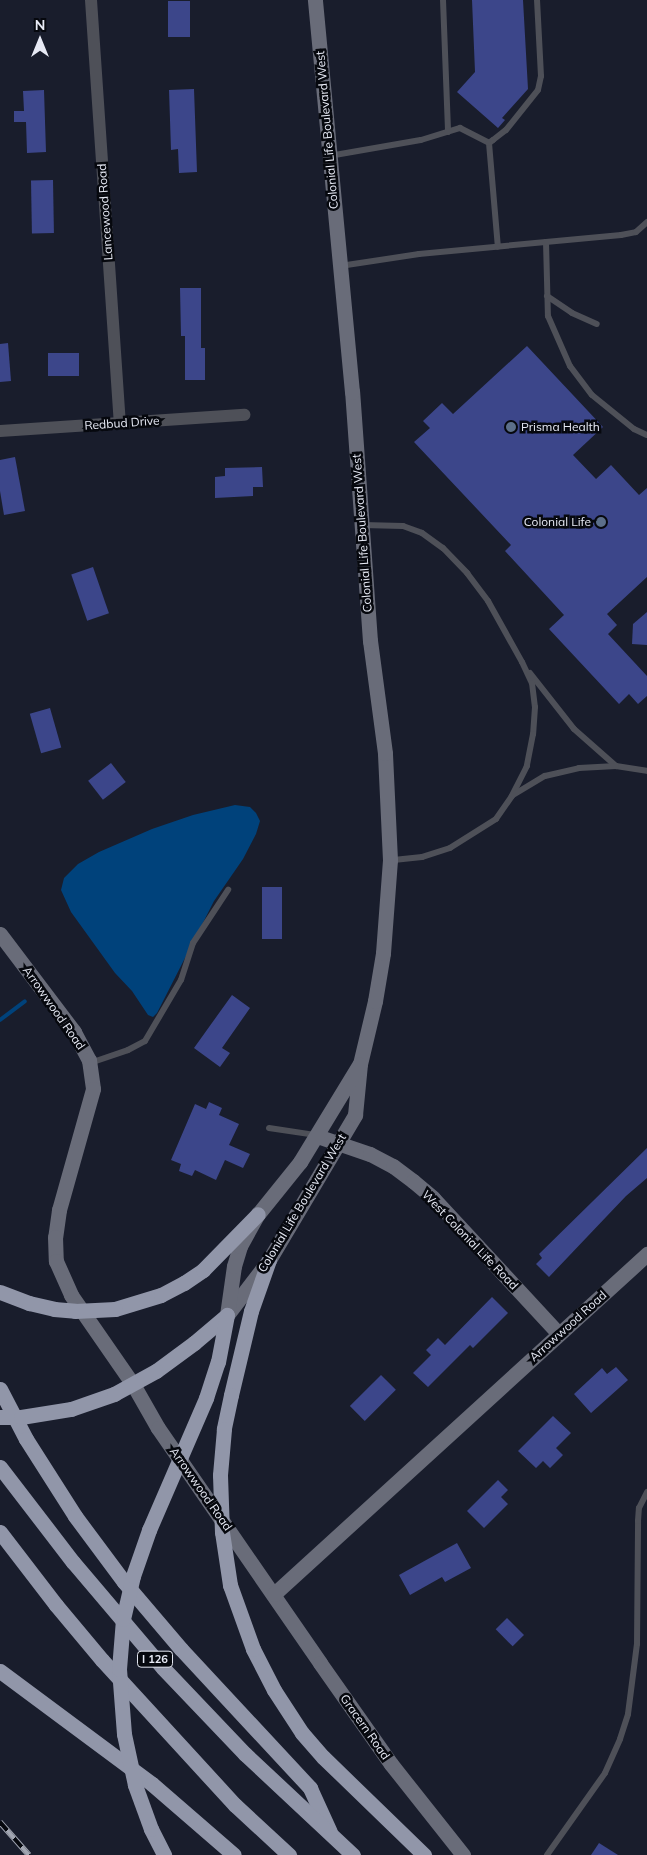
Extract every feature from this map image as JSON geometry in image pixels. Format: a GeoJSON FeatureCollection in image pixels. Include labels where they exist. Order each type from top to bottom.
{"type":"FeatureCollection","features":[{"type":"Feature","properties":{"kind":"highway"},"geometry":{"type":"LineString","coordinates":[[0,1292],[29,1303],[75,1312],[116,1309],[161,1296],[184,1283],[209,1264],[258,1214]]}},
{"type":"Feature","properties":{"kind":"highway"},"geometry":{"type":"LineString","coordinates":[[269,1260],[251,1311],[224,1429],[220,1475],[222,1532],[230,1585],[253,1649],[274,1690],[302,1733],[323,1757],[424,1855]]}},
{"type":"Feature","properties":{"kind":"highway"},"geometry":{"type":"LineString","coordinates":[[0,1418],[21,1417],[71,1409],[114,1394],[156,1371],[194,1344],[227,1315]]}},
{"type":"Feature","properties":{"kind":"highway"},"geometry":{"type":"LineString","coordinates":[[164,1855],[151,1829],[135,1785],[124,1734],[119,1670],[124,1618],[133,1576],[145,1540],[206,1398],[218,1362],[227,1315]]}},
{"type":"Feature","properties":{"kind":"highway"},"geometry":{"type":"LineString","coordinates":[[0,1388],[26,1439],[86,1531],[124,1582],[181,1649],[310,1788],[330,1832]]}},
{"type":"Feature","properties":{"kind":"highway","name":"I 126"},"geometry":{"type":"LineString","coordinates":[[0,1467],[73,1562],[163,1668],[244,1754],[353,1855]]}},
{"type":"Feature","properties":{"kind":"highway"},"geometry":{"type":"LineString","coordinates":[[0,1532],[102,1660],[235,1805],[289,1855]]}},
{"type":"Feature","properties":{"kind":"highway"},"geometry":{"type":"LineString","coordinates":[[0,1671],[158,1789],[234,1855]]}},
{"type":"Feature","properties":{"kind":"street","name":"Lancewood Road"},"geometry":{"type":"LineString","coordinates":[[90,0],[120,424]]}},
{"type":"Feature","properties":{"kind":"street","name":"Colonial Life Boulevard West"},"geometry":{"type":"LineString","coordinates":[[227,1315],[269,1260],[339,1144],[354,1115],[360,1064],[375,1001],[383,953],[390,860],[384,753],[370,641],[363,525],[315,0]]}},
{"type":"Feature","properties":{"kind":"street","name":"Redbud Drive"},"geometry":{"type":"LineString","coordinates":[[0,432],[244,415]]}},
{"type":"Feature","properties":{"kind":"street","name":"Arrowwood Road"},"geometry":{"type":"LineString","coordinates":[[0,934],[74,1032],[90,1063],[93,1089],[59,1210],[55,1237],[56,1260],[71,1295],[134,1386],[158,1428],[274,1594],[647,1254]]}},
{"type":"Feature","properties":{"kind":"street","name":"Colonial Life Boulevard West"},"geometry":{"type":"LineString","coordinates":[[227,1315],[234,1266],[240,1246],[258,1214],[281,1188],[317,1136],[360,1064]]}},
{"type":"Feature","properties":{"kind":"street","name":"West Colonial Life Road"},"geometry":{"type":"LineString","coordinates":[[317,1136],[370,1154],[393,1166],[433,1198],[559,1334]]}},
{"type":"Feature","properties":{"kind":"street","name":"Gracern Road"},"geometry":{"type":"LineString","coordinates":[[274,1594],[391,1764],[463,1855]]}},
{"type":"Feature","properties":{"kind":"lane"},"geometry":{"type":"LineString","coordinates":[[443,0],[448,132]]}},
{"type":"Feature","properties":{"kind":"lane"},"geometry":{"type":"LineString","coordinates":[[489,143],[506,130],[538,90],[541,76],[537,0]]}},
{"type":"Feature","properties":{"kind":"lane"},"geometry":{"type":"LineString","coordinates":[[328,156],[421,140],[460,128],[489,143]]}},
{"type":"Feature","properties":{"kind":"lane"},"geometry":{"type":"LineString","coordinates":[[489,143],[498,246]]}},
{"type":"Feature","properties":{"kind":"lane"},"geometry":{"type":"LineString","coordinates":[[340,266],[419,254],[621,236],[636,232],[647,222]]}},
{"type":"Feature","properties":{"kind":"lane"},"geometry":{"type":"LineString","coordinates":[[546,242],[548,316],[570,366],[592,395],[634,429],[647,435]]}},
{"type":"Feature","properties":{"kind":"lane"},"geometry":{"type":"LineString","coordinates":[[547,296],[572,314],[597,324]]}},
{"type":"Feature","properties":{"kind":"lane"},"geometry":{"type":"LineString","coordinates":[[363,525],[403,526],[422,533],[443,548],[488,601],[532,683],[535,707],[533,734],[527,766],[512,796],[496,819],[450,848],[422,857],[390,860]]}},
{"type":"Feature","properties":{"kind":"lane"},"geometry":{"type":"LineString","coordinates":[[522,662],[574,729],[616,766]]}},
{"type":"Feature","properties":{"kind":"lane"},"geometry":{"type":"LineString","coordinates":[[512,796],[545,776],[580,768],[616,766],[647,771]]}},
{"type":"Feature","properties":{"kind":"lane"},"geometry":{"type":"LineString","coordinates":[[90,1063],[128,1050],[145,1041],[181,980],[194,943],[228,890]]}},
{"type":"Feature","properties":{"kind":"lane"},"geometry":{"type":"LineString","coordinates":[[269,1128],[317,1136]]}},
{"type":"Feature","properties":{"kind":"lane"},"geometry":{"type":"LineString","coordinates":[[547,1855],[605,1773],[620,1739],[628,1714],[637,1644],[638,1521],[640,1508],[647,1492]]}},
{"type":"Feature","properties":{"kind":"water"},"geometry":{"type":"Polygon","coordinates":[[[235,805],[250,807],[256,813],[260,821],[256,834],[243,859],[214,901],[157,1013],[153,1017],[148,1015],[132,991],[115,973],[71,912],[61,890],[64,878],[78,864],[99,852],[152,829],[193,815],[235,805]]]}},
{"type":"Feature","properties":{"kind":"building"},"geometry":{"type":"Polygon","coordinates":[[[472,0],[523,0],[528,89],[502,118],[505,120],[498,128],[457,92],[475,72],[472,0]]]}},
{"type":"Feature","properties":{"kind":"building"},"geometry":{"type":"Polygon","coordinates":[[[168,1],[190,1],[190,37],[168,37],[168,1]]]}},
{"type":"Feature","properties":{"kind":"building"},"geometry":{"type":"Polygon","coordinates":[[[194,89],[197,172],[179,173],[178,149],[171,150],[169,90],[194,89]]]}},
{"type":"Feature","properties":{"kind":"building"},"geometry":{"type":"Polygon","coordinates":[[[44,90],[46,152],[27,153],[26,122],[14,122],[14,111],[24,111],[23,91],[44,90]]]}},
{"type":"Feature","properties":{"kind":"building"},"geometry":{"type":"Polygon","coordinates":[[[31,180],[53,180],[54,233],[32,233],[31,180]]]}},
{"type":"Feature","properties":{"kind":"building"},"geometry":{"type":"Polygon","coordinates":[[[180,288],[201,288],[201,348],[205,348],[205,380],[185,380],[185,336],[181,336],[180,288]]]}},
{"type":"Feature","properties":{"kind":"building"},"geometry":{"type":"Polygon","coordinates":[[[8,343],[11,381],[0,382],[0,344],[8,343]]]}},
{"type":"Feature","properties":{"kind":"building"},"geometry":{"type":"Polygon","coordinates":[[[527,346],[603,427],[573,455],[596,479],[611,465],[639,495],[647,488],[647,577],[607,614],[617,625],[608,634],[647,676],[647,696],[638,704],[629,694],[619,704],[549,629],[564,615],[505,551],[511,545],[414,442],[430,428],[423,421],[442,403],[453,414],[527,346]]]}},
{"type":"Feature","properties":{"kind":"building"},"geometry":{"type":"Polygon","coordinates":[[[48,353],[79,353],[79,376],[48,376],[48,353]]]}},
{"type":"Feature","properties":{"kind":"building"},"geometry":{"type":"Polygon","coordinates":[[[15,457],[25,511],[4,515],[0,491],[0,460],[15,457]]]}},
{"type":"Feature","properties":{"kind":"building"},"geometry":{"type":"Polygon","coordinates":[[[262,467],[263,487],[253,487],[253,496],[215,498],[215,477],[225,476],[225,468],[262,467]]]}},
{"type":"Feature","properties":{"kind":"building"},"geometry":{"type":"Polygon","coordinates":[[[93,567],[109,613],[87,621],[71,574],[93,567]]]}},
{"type":"Feature","properties":{"kind":"building"},"geometry":{"type":"Polygon","coordinates":[[[647,612],[647,645],[632,644],[633,624],[647,612]]]}},
{"type":"Feature","properties":{"kind":"building"},"geometry":{"type":"Polygon","coordinates":[[[50,708],[61,747],[41,753],[30,714],[50,708]]]}},
{"type":"Feature","properties":{"kind":"building"},"geometry":{"type":"Polygon","coordinates":[[[111,763],[126,782],[103,800],[88,781],[111,763]]]}},
{"type":"Feature","properties":{"kind":"building"},"geometry":{"type":"Polygon","coordinates":[[[262,887],[282,887],[282,939],[262,939],[262,887]]]}},
{"type":"Feature","properties":{"kind":"building"},"geometry":{"type":"Polygon","coordinates":[[[232,995],[250,1008],[222,1048],[230,1053],[220,1067],[194,1048],[232,995]]]}},
{"type":"Feature","properties":{"kind":"building"},"geometry":{"type":"Polygon","coordinates":[[[209,1102],[222,1108],[219,1115],[239,1124],[229,1145],[250,1154],[243,1168],[225,1160],[216,1180],[195,1170],[192,1176],[179,1171],[181,1164],[171,1160],[195,1104],[206,1109],[209,1102]]]}},
{"type":"Feature","properties":{"kind":"building"},"geometry":{"type":"Polygon","coordinates":[[[647,1148],[647,1178],[626,1196],[549,1277],[536,1264],[542,1258],[539,1254],[647,1148]]]}},
{"type":"Feature","properties":{"kind":"building"},"geometry":{"type":"Polygon","coordinates":[[[492,1297],[508,1313],[473,1348],[470,1345],[428,1387],[413,1373],[431,1355],[426,1350],[438,1338],[445,1345],[492,1297]]]}},
{"type":"Feature","properties":{"kind":"building"},"geometry":{"type":"Polygon","coordinates":[[[616,1367],[628,1380],[591,1413],[574,1394],[602,1368],[607,1374],[616,1367]]]}},
{"type":"Feature","properties":{"kind":"building"},"geometry":{"type":"Polygon","coordinates":[[[381,1375],[396,1390],[365,1421],[350,1406],[381,1375]]]}},
{"type":"Feature","properties":{"kind":"building"},"geometry":{"type":"Polygon","coordinates":[[[553,1416],[571,1433],[556,1448],[563,1455],[550,1468],[543,1461],[536,1468],[518,1451],[553,1416]]]}},
{"type":"Feature","properties":{"kind":"building"},"geometry":{"type":"Polygon","coordinates":[[[498,1480],[508,1490],[501,1497],[508,1504],[484,1528],[467,1511],[498,1480]]]}},
{"type":"Feature","properties":{"kind":"building"},"geometry":{"type":"Polygon","coordinates":[[[457,1543],[471,1568],[445,1582],[442,1577],[410,1595],[399,1575],[457,1543]]]}},
{"type":"Feature","properties":{"kind":"building"},"geometry":{"type":"Polygon","coordinates":[[[507,1618],[524,1635],[513,1646],[496,1629],[507,1618]]]}},
{"type":"Feature","properties":{"kind":"building"},"geometry":{"type":"Polygon","coordinates":[[[599,1843],[618,1855],[591,1855],[599,1843]]]}},
{"type":"Feature","properties":{"kind":"waterway"},"geometry":{"type":"LineString","coordinates":[[0,1020],[25,1001]]}},
{"type":"Feature","properties":{"kind":"railway"},"geometry":{"type":"LineString","coordinates":[[0,1822],[29,1855]]}},
{"type":"Feature","properties":{"kind":"place","name":"Prisma Health"},"geometry":{"type":"Point","coordinates":[511,427]}},
{"type":"Feature","properties":{"kind":"place","name":"Colonial Life"},"geometry":{"type":"Point","coordinates":[601,522]}}]}
